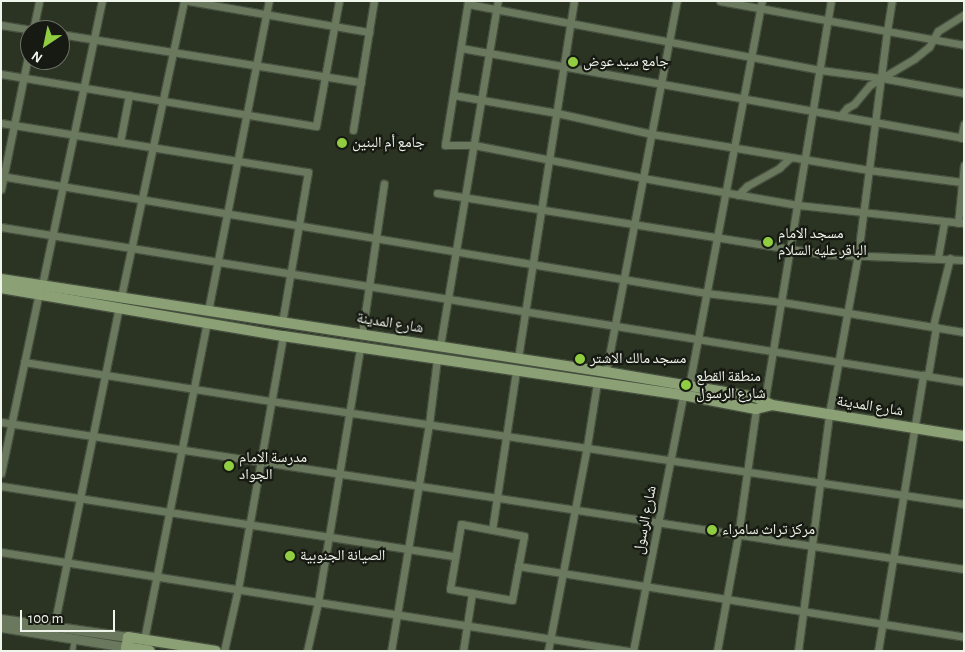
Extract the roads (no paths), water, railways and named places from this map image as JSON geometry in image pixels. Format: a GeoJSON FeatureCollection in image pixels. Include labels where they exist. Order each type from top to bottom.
{"type":"FeatureCollection","features":[{"type":"Feature","properties":{"kind":"main road","name":"شارع المدينة"},"geometry":{"type":"LineString","coordinates":[[1,279],[40,289],[120,302],[208,311],[606,372],[764,406],[829,414],[964,436]]}},
{"type":"Feature","properties":{"kind":"main road","name":"شارع المدينة"},"geometry":{"type":"LineString","coordinates":[[1,288],[40,289]]}},
{"type":"Feature","properties":{"kind":"main road","name":"شارع المدينة"},"geometry":{"type":"LineString","coordinates":[[120,302],[207,322],[283,336],[597,383],[686,390]]}},
{"type":"Feature","properties":{"kind":"main road"},"geometry":{"type":"LineString","coordinates":[[133,645],[150,651]]}},
{"type":"Feature","properties":{"kind":"main road"},"geometry":{"type":"LineString","coordinates":[[133,645],[216,651]]}},
{"type":"Feature","properties":{"kind":"street"},"geometry":{"type":"LineString","coordinates":[[36,20],[39,1]]}},
{"type":"Feature","properties":{"kind":"street"},"geometry":{"type":"LineString","coordinates":[[1,473],[102,1]]}},
{"type":"Feature","properties":{"kind":"street"},"geometry":{"type":"LineString","coordinates":[[54,626],[184,1]]}},
{"type":"Feature","properties":{"kind":"street"},"geometry":{"type":"LineString","coordinates":[[189,1],[369,32]]}},
{"type":"Feature","properties":{"kind":"street"},"geometry":{"type":"LineString","coordinates":[[208,311],[216,262],[269,1]]}},
{"type":"Feature","properties":{"kind":"street"},"geometry":{"type":"LineString","coordinates":[[1,74],[316,126],[339,1]]}},
{"type":"Feature","properties":{"kind":"street"},"geometry":{"type":"LineString","coordinates":[[353,130],[374,1]]}},
{"type":"Feature","properties":{"kind":"street"},"geometry":{"type":"LineString","coordinates":[[518,358],[574,1]]}},
{"type":"Feature","properties":{"kind":"street"},"geometry":{"type":"LineString","coordinates":[[606,372],[678,1]]}},
{"type":"Feature","properties":{"kind":"street"},"geometry":{"type":"LineString","coordinates":[[720,1],[762,5],[828,22],[964,45]]}},
{"type":"Feature","properties":{"kind":"street"},"geometry":{"type":"LineString","coordinates":[[717,651],[738,536],[746,471],[764,406],[774,350],[832,1]]}},
{"type":"Feature","properties":{"kind":"street"},"geometry":{"type":"LineString","coordinates":[[798,651],[829,414],[858,254],[892,1]]}},
{"type":"Feature","properties":{"kind":"street"},"geometry":{"type":"LineString","coordinates":[[964,93],[882,78],[820,70],[571,23],[497,5],[468,2],[445,145],[474,145],[643,178],[798,205],[961,223],[961,182],[964,168]]}},
{"type":"Feature","properties":{"kind":"street"},"geometry":{"type":"LineString","coordinates":[[440,346],[497,5]]}},
{"type":"Feature","properties":{"kind":"street","name":"شارع الرسول"},"geometry":{"type":"LineString","coordinates":[[632,651],[698,338],[762,5]]}},
{"type":"Feature","properties":{"kind":"street"},"geometry":{"type":"LineString","coordinates":[[840,116],[847,108],[854,104],[867,88],[930,47],[938,30],[964,15]]}},
{"type":"Feature","properties":{"kind":"street"},"geometry":{"type":"LineString","coordinates":[[1,25],[20,28]]}},
{"type":"Feature","properties":{"kind":"street"},"geometry":{"type":"LineString","coordinates":[[70,36],[361,82]]}},
{"type":"Feature","properties":{"kind":"street"},"geometry":{"type":"LineString","coordinates":[[461,48],[962,138],[964,124]]}},
{"type":"Feature","properties":{"kind":"street"},"geometry":{"type":"LineString","coordinates":[[1,189],[2,176],[26,70]]}},
{"type":"Feature","properties":{"kind":"street"},"geometry":{"type":"LineString","coordinates":[[120,142],[129,95]]}},
{"type":"Feature","properties":{"kind":"street"},"geometry":{"type":"LineString","coordinates":[[453,95],[557,113],[652,134],[869,170],[961,182]]}},
{"type":"Feature","properties":{"kind":"street"},"geometry":{"type":"LineString","coordinates":[[1,123],[308,172],[282,322]]}},
{"type":"Feature","properties":{"kind":"street"},"geometry":{"type":"LineString","coordinates":[[738,195],[747,186],[779,168],[791,157]]}},
{"type":"Feature","properties":{"kind":"street"},"geometry":{"type":"LineString","coordinates":[[2,176],[706,293],[782,302],[964,332]]}},
{"type":"Feature","properties":{"kind":"street"},"geometry":{"type":"LineString","coordinates":[[362,334],[384,184]]}},
{"type":"Feature","properties":{"kind":"street"},"geometry":{"type":"LineString","coordinates":[[437,193],[820,254],[938,257],[964,260]]}},
{"type":"Feature","properties":{"kind":"street"},"geometry":{"type":"LineString","coordinates":[[938,257],[944,222]]}},
{"type":"Feature","properties":{"kind":"street"},"geometry":{"type":"LineString","coordinates":[[1,227],[964,382]]}},
{"type":"Feature","properties":{"kind":"street"},"geometry":{"type":"LineString","coordinates":[[878,651],[914,428],[950,258]]}},
{"type":"Feature","properties":{"kind":"street"},"geometry":{"type":"LineString","coordinates":[[1,618],[54,626],[133,645],[156,576],[207,322]]}},
{"type":"Feature","properties":{"kind":"street"},"geometry":{"type":"LineString","coordinates":[[224,651],[238,589],[283,336]]}},
{"type":"Feature","properties":{"kind":"street"},"geometry":{"type":"LineString","coordinates":[[307,651],[318,602],[351,411],[360,347]]}},
{"type":"Feature","properties":{"kind":"street"},"geometry":{"type":"LineString","coordinates":[[391,651],[429,424],[437,359]]}},
{"type":"Feature","properties":{"kind":"street"},"geometry":{"type":"LineString","coordinates":[[24,362],[272,401],[351,411],[506,436],[588,446],[964,504]]}},
{"type":"Feature","properties":{"kind":"street"},"geometry":{"type":"LineString","coordinates":[[492,530],[516,370]]}},
{"type":"Feature","properties":{"kind":"street"},"geometry":{"type":"LineString","coordinates":[[548,651],[588,446],[597,383]]}},
{"type":"Feature","properties":{"kind":"street"},"geometry":{"type":"LineString","coordinates":[[1,422],[892,560],[964,569]]}},
{"type":"Feature","properties":{"kind":"street"},"geometry":{"type":"LineString","coordinates":[[1,486],[456,556]]}},
{"type":"Feature","properties":{"kind":"street"},"geometry":{"type":"LineString","coordinates":[[461,524],[492,530],[524,536],[512,600],[450,589],[461,524]]}},
{"type":"Feature","properties":{"kind":"street"},"geometry":{"type":"LineString","coordinates":[[1,552],[628,651]]}},
{"type":"Feature","properties":{"kind":"street"},"geometry":{"type":"LineString","coordinates":[[518,566],[964,637]]}},
{"type":"Feature","properties":{"kind":"street"},"geometry":{"type":"LineString","coordinates":[[463,651],[472,593]]}},
{"type":"Feature","properties":{"kind":"street"},"geometry":{"type":"LineString","coordinates":[[1,627],[74,638],[90,636]]}},
{"type":"Feature","properties":{"kind":"street"},"geometry":{"type":"LineString","coordinates":[[72,651],[74,638]]}},
{"type":"Feature","properties":{"kind":"place","name":"جامع سيد عوض"},"geometry":{"type":"Point","coordinates":[573,62]}},
{"type":"Feature","properties":{"kind":"place","name":"جامع أم البنين"},"geometry":{"type":"Point","coordinates":[342,143]}},
{"type":"Feature","properties":{"kind":"place","name":"مسجد الامام الباقر عليه السلام"},"geometry":{"type":"Point","coordinates":[768,242]}},
{"type":"Feature","properties":{"kind":"place","name":"مسجد مالك الاشتر"},"geometry":{"type":"Point","coordinates":[580,359]}},
{"type":"Feature","properties":{"kind":"place","name":"منطقة القطع شارع الرسول"},"geometry":{"type":"Point","coordinates":[686,385]}},
{"type":"Feature","properties":{"kind":"place","name":"مدرسة الامام الجواد"},"geometry":{"type":"Point","coordinates":[229,466]}},
{"type":"Feature","properties":{"kind":"place","name":"مركز تراث سامراء"},"geometry":{"type":"Point","coordinates":[712,530]}},
{"type":"Feature","properties":{"kind":"place","name":"الصيانة الجنوبية"},"geometry":{"type":"Point","coordinates":[290,556]}}]}
